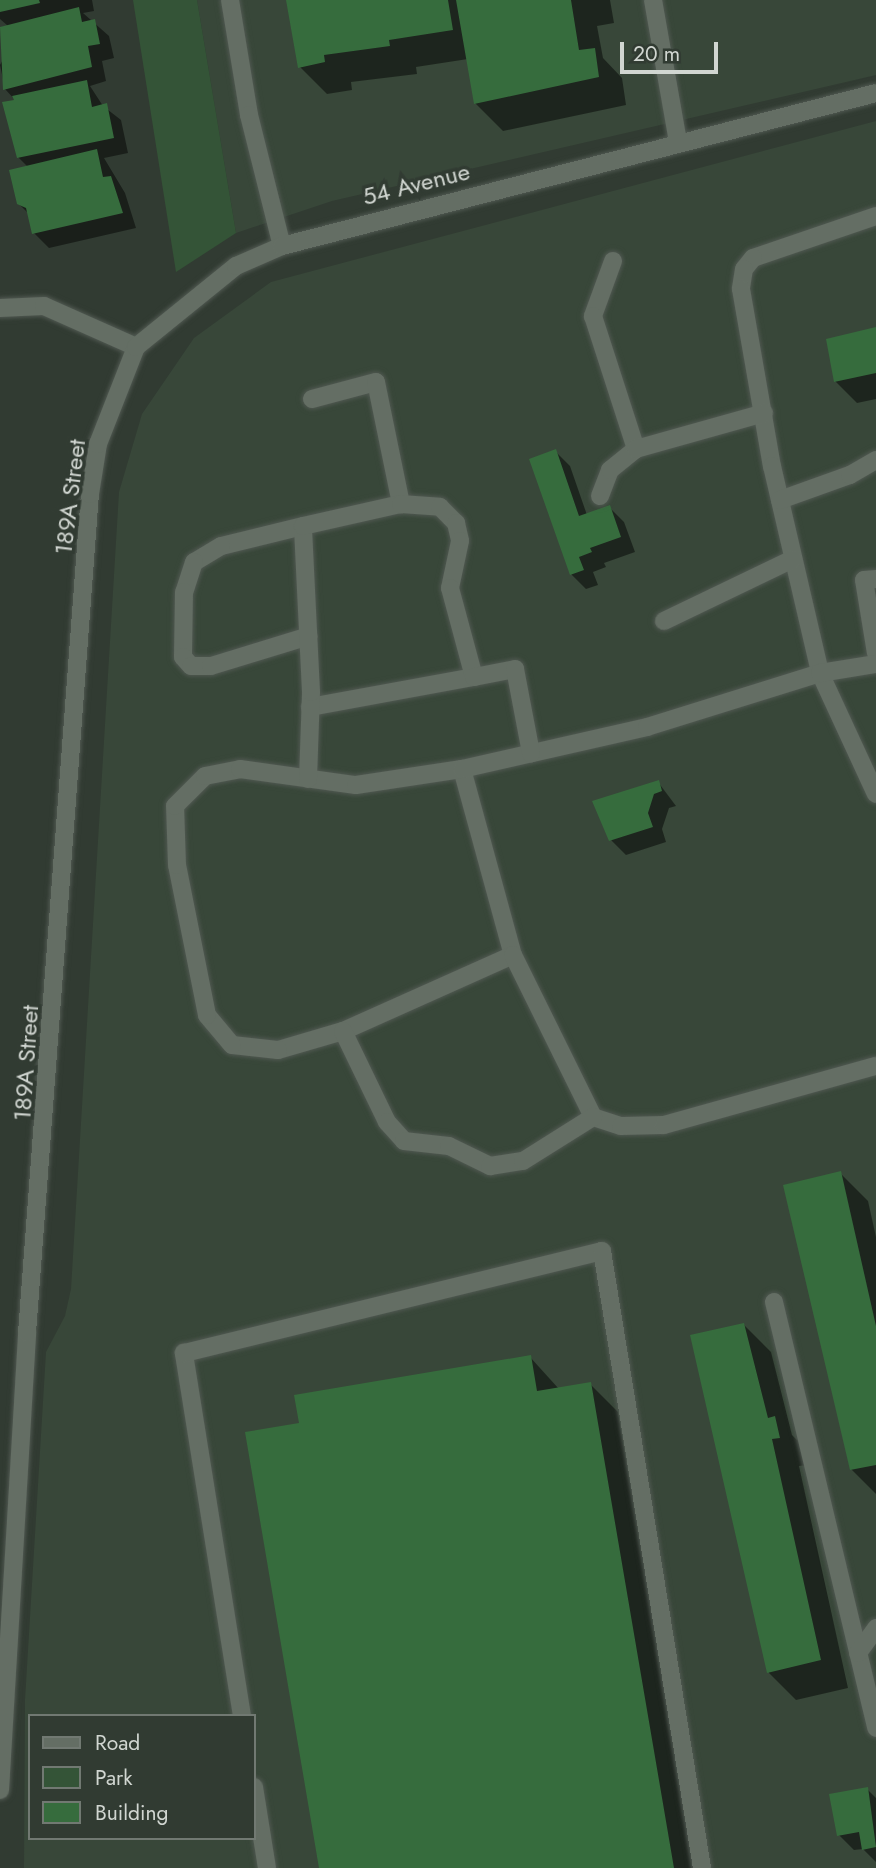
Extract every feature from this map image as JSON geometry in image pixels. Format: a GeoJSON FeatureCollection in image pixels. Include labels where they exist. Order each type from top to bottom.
{"type":"FeatureCollection","features":[{"type":"Feature","properties":{"kind":"street"},"geometry":{"type":"LineString","coordinates":[[230,0],[249,115],[282,246]]}},
{"type":"Feature","properties":{"kind":"street"},"geometry":{"type":"LineString","coordinates":[[653,0],[678,142]]}},
{"type":"Feature","properties":{"kind":"street","name":"54 Avenue"},"geometry":{"type":"LineString","coordinates":[[136,347],[236,266],[282,246],[876,93]]}},
{"type":"Feature","properties":{"kind":"street"},"geometry":{"type":"LineString","coordinates":[[876,216],[753,257],[744,269],[741,289],[780,500],[820,673],[876,794]]}},
{"type":"Feature","properties":{"kind":"street"},"geometry":{"type":"LineString","coordinates":[[612,261],[593,316],[636,449]]}},
{"type":"Feature","properties":{"kind":"street"},"geometry":{"type":"LineString","coordinates":[[0,308],[44,306],[136,347]]}},
{"type":"Feature","properties":{"kind":"street","name":"189A Street"},"geometry":{"type":"LineString","coordinates":[[0,1790],[27,1333],[90,494],[98,444],[136,347]]}},
{"type":"Feature","properties":{"kind":"street"},"geometry":{"type":"LineString","coordinates":[[312,399],[376,382],[401,504]]}},
{"type":"Feature","properties":{"kind":"street"},"geometry":{"type":"LineString","coordinates":[[600,496],[610,470],[636,449],[764,414]]}},
{"type":"Feature","properties":{"kind":"street"},"geometry":{"type":"LineString","coordinates":[[780,500],[850,475],[876,460]]}},
{"type":"Feature","properties":{"kind":"street"},"geometry":{"type":"LineString","coordinates":[[309,636],[211,666],[191,666],[183,657],[184,592],[194,562],[221,547],[401,504],[440,507],[456,523],[460,541],[450,588],[474,677]]}},
{"type":"Feature","properties":{"kind":"street"},"geometry":{"type":"LineString","coordinates":[[303,526],[309,636],[308,779]]}},
{"type":"Feature","properties":{"kind":"street"},"geometry":{"type":"LineString","coordinates":[[664,621],[793,559]]}},
{"type":"Feature","properties":{"kind":"street"},"geometry":{"type":"LineString","coordinates":[[876,579],[864,580],[876,653]]}},
{"type":"Feature","properties":{"kind":"street"},"geometry":{"type":"LineString","coordinates":[[513,956],[344,1031],[278,1050],[232,1045],[207,1015],[177,865],[175,806],[205,776],[240,769],[356,785],[462,769],[646,727],[820,673],[876,664]]}},
{"type":"Feature","properties":{"kind":"street"},"geometry":{"type":"LineString","coordinates":[[310,707],[515,669],[531,753]]}},
{"type":"Feature","properties":{"kind":"street"},"geometry":{"type":"LineString","coordinates":[[462,769],[513,956],[593,1118]]}},
{"type":"Feature","properties":{"kind":"street"},"geometry":{"type":"LineString","coordinates":[[344,1031],[387,1122],[404,1141],[449,1146],[489,1166],[523,1161],[593,1118],[621,1126],[664,1125],[876,1066]]}},
{"type":"Feature","properties":{"kind":"street"},"geometry":{"type":"LineString","coordinates":[[242,1714],[184,1353],[602,1251],[702,1868]]}},
{"type":"Feature","properties":{"kind":"street"},"geometry":{"type":"LineString","coordinates":[[774,1303],[876,1728]]}},
{"type":"Feature","properties":{"kind":"street"},"geometry":{"type":"LineString","coordinates":[[858,1653],[876,1628]]}},
{"type":"Feature","properties":{"kind":"street"},"geometry":{"type":"LineString","coordinates":[[256,1799],[267,1868]]}},
{"type":"Feature","properties":{"kind":"shaded area"},"geometry":{"type":"Polygon","coordinates":[[[197,0],[876,0],[876,75],[332,201],[236,233],[197,0]]]}},
{"type":"Feature","properties":{"kind":"shaded area"},"geometry":{"type":"Polygon","coordinates":[[[876,121],[876,1868],[24,1868],[25,1700],[46,1352],[65,1316],[71,1289],[119,492],[142,414],[194,338],[271,282],[876,121]]]}},
{"type":"Feature","properties":{"kind":"green space"},"geometry":{"type":"Polygon","coordinates":[[[133,0],[197,0],[236,233],[176,272],[133,0]]]}},
{"type":"Feature","properties":{"kind":"building"},"geometry":{"type":"Polygon","coordinates":[[[0,0],[39,0],[40,3],[0,12],[0,0]]]}},
{"type":"Feature","properties":{"kind":"building"},"geometry":{"type":"Polygon","coordinates":[[[286,0],[448,0],[453,30],[389,40],[390,46],[324,55],[325,62],[298,68],[286,0]]]}},
{"type":"Feature","properties":{"kind":"building"},"geometry":{"type":"Polygon","coordinates":[[[456,0],[571,0],[579,50],[595,48],[599,77],[474,104],[456,0]]]}},
{"type":"Feature","properties":{"kind":"building"},"geometry":{"type":"Polygon","coordinates":[[[79,7],[82,22],[95,19],[100,44],[88,46],[92,67],[3,90],[0,27],[79,7]]]}},
{"type":"Feature","properties":{"kind":"building"},"geometry":{"type":"Polygon","coordinates":[[[87,80],[92,107],[107,103],[114,138],[17,158],[2,102],[14,100],[12,96],[87,80]]]}},
{"type":"Feature","properties":{"kind":"building"},"geometry":{"type":"Polygon","coordinates":[[[97,149],[103,177],[111,176],[123,213],[32,234],[26,208],[17,204],[9,170],[97,149]]]}},
{"type":"Feature","properties":{"kind":"building"},"geometry":{"type":"Polygon","coordinates":[[[876,327],[876,373],[834,382],[826,339],[876,327]]]}},
{"type":"Feature","properties":{"kind":"building"},"geometry":{"type":"Polygon","coordinates":[[[556,449],[579,516],[610,505],[621,537],[590,548],[592,552],[579,557],[584,570],[570,575],[529,459],[556,449]]]}},
{"type":"Feature","properties":{"kind":"building"},"geometry":{"type":"Polygon","coordinates":[[[659,780],[662,791],[654,794],[648,813],[653,827],[609,841],[592,801],[659,780]]]}},
{"type":"Feature","properties":{"kind":"building"},"geometry":{"type":"Polygon","coordinates":[[[841,1171],[876,1326],[876,1465],[850,1470],[783,1185],[841,1171]]]}},
{"type":"Feature","properties":{"kind":"building"},"geometry":{"type":"Polygon","coordinates":[[[744,1323],[768,1418],[775,1416],[780,1438],[772,1439],[821,1660],[767,1673],[690,1335],[744,1323]]]}},
{"type":"Feature","properties":{"kind":"building"},"geometry":{"type":"Polygon","coordinates":[[[531,1355],[537,1391],[591,1382],[674,1868],[319,1868],[245,1432],[299,1423],[294,1395],[531,1355]]]}},
{"type":"Feature","properties":{"kind":"building"},"geometry":{"type":"Polygon","coordinates":[[[868,1787],[876,1847],[862,1850],[859,1832],[837,1836],[829,1794],[868,1787]]]}}]}
